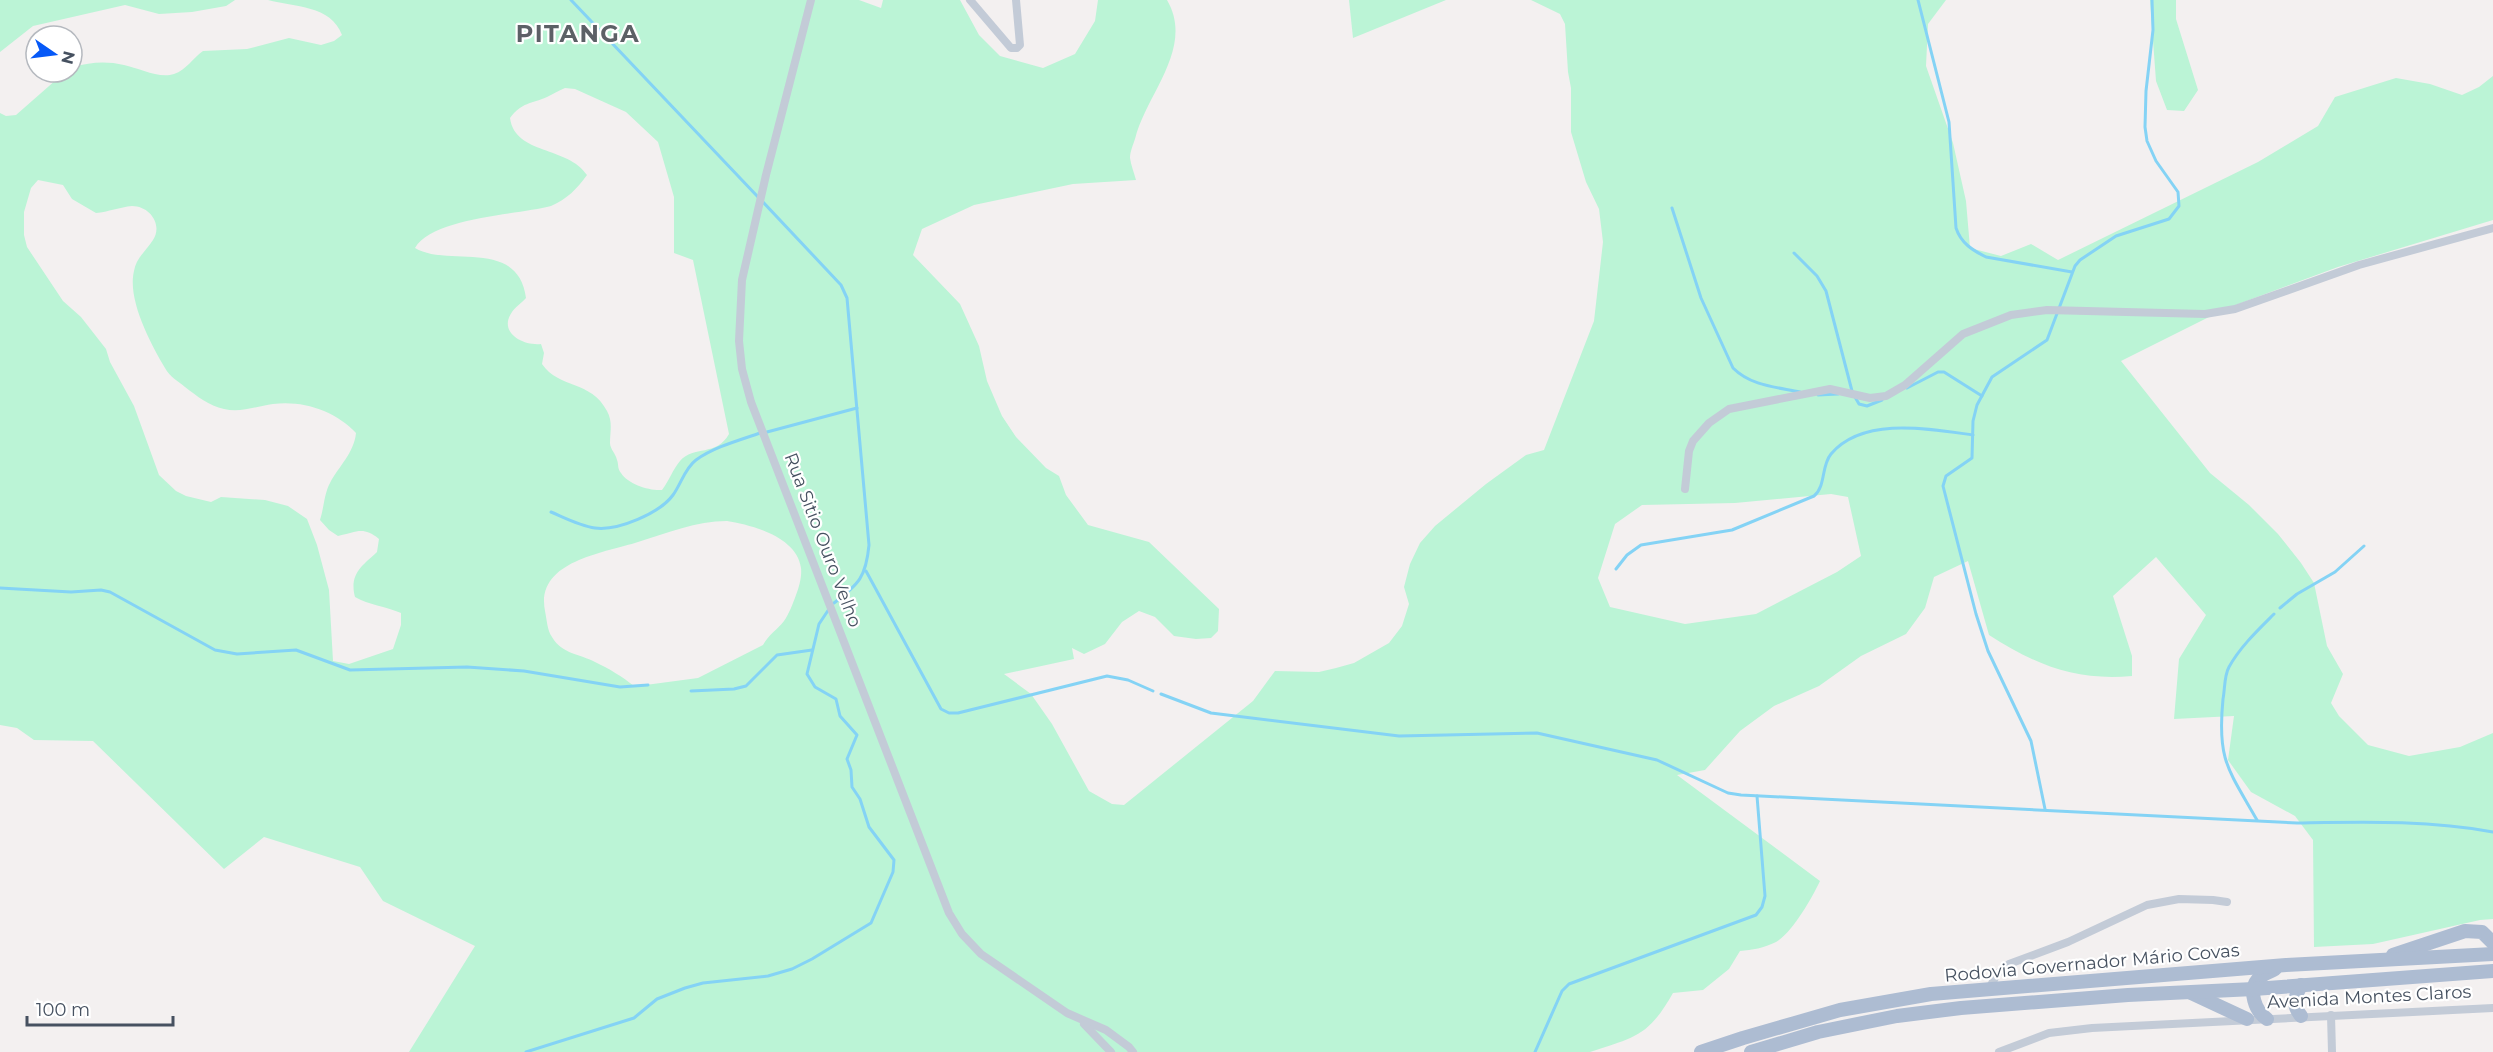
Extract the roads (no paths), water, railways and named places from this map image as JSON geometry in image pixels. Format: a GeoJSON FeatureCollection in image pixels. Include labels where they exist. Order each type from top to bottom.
{"type":"FeatureCollection","features":[{"type":"Feature","properties":{"kind":"main road"},"geometry":{"type":"LineString","coordinates":[[2374,961],[2465,931],[2482,932],[2493,943]]}},
{"type":"Feature","properties":{"kind":"main road","name":"Rodovia Governador Mário Covas"},"geometry":{"type":"LineString","coordinates":[[1701,1052],[1761,1032],[1869,1004],[1931,994],[2286,965],[2493,954]]}},
{"type":"Feature","properties":{"kind":"main road"},"geometry":{"type":"LineString","coordinates":[[2402,978],[2488,966],[2493,963]]}},
{"type":"Feature","properties":{"kind":"main road"},"geometry":{"type":"LineString","coordinates":[[2267,1018],[2257,1009],[2254,989],[2260,976],[2286,965]]}},
{"type":"Feature","properties":{"kind":"main road","name":"Rodovia Governador Mário Covas"},"geometry":{"type":"LineString","coordinates":[[1750,1052],[1818,1032],[1897,1016],[2128,994],[2254,989],[2493,971]]}},
{"type":"Feature","properties":{"kind":"main road"},"geometry":{"type":"LineString","coordinates":[[2301,986],[2294,998],[2294,1007],[2301,1016]]}},
{"type":"Feature","properties":{"kind":"main road"},"geometry":{"type":"LineString","coordinates":[[2189,992],[2247,1019]]}},
{"type":"Feature","properties":{"kind":"street","name":"Rua Sitio Ouro Velho"},"geometry":{"type":"LineString","coordinates":[[812,0],[747,254],[740,308],[739,341],[742,369],[751,402],[949,913],[963,934],[981,954],[1082,1021],[1106,1030],[1133,1052]]}},
{"type":"Feature","properties":{"kind":"street"},"geometry":{"type":"LineString","coordinates":[[970,0],[1011,48],[1017,48],[1020,45],[1016,0]]}},
{"type":"Feature","properties":{"kind":"street"},"geometry":{"type":"LineString","coordinates":[[1685,489],[1689,451],[1693,441],[1709,423],[1729,409],[1830,389],[1870,398],[1886,396],[1905,385],[1963,334],[2011,315],[2047,310],[2205,314],[2235,309],[2359,265],[2493,228]]}},
{"type":"Feature","properties":{"kind":"street"},"geometry":{"type":"LineString","coordinates":[[1989,989],[1997,974],[2008,964],[2068,942],[2147,905],[2179,899],[2227,902]]}},
{"type":"Feature","properties":{"kind":"street","name":"Avenida Montes Claros"},"geometry":{"type":"LineString","coordinates":[[1999,1052],[2049,1033],[2066,1030],[2301,1016],[2493,1008]]}},
{"type":"Feature","properties":{"kind":"street"},"geometry":{"type":"LineString","coordinates":[[2331,1015],[2332,1052]]}},
{"type":"Feature","properties":{"kind":"street","name":"Rua Sitio Ouro Velho"},"geometry":{"type":"LineString","coordinates":[[1082,1021],[1111,1052]]}},
{"type":"Feature","properties":{"kind":"waterway"},"geometry":{"type":"LineString","coordinates":[[571,0],[758,197]]}},
{"type":"Feature","properties":{"kind":"waterway"},"geometry":{"type":"LineString","coordinates":[[1918,0],[1949,122],[1958,233],[1968,246],[1986,257],[2072,272]]}},
{"type":"Feature","properties":{"kind":"waterway"},"geometry":{"type":"LineString","coordinates":[[2045,809],[2031,741],[1988,651],[1976,614],[1943,486],[1946,476],[1972,458],[1973,421],[1977,405],[1992,377],[2047,340],[2075,266],[2080,260],[2116,236],[2169,219],[2179,206],[2178,192],[2156,161],[2147,141],[2145,127],[2146,91],[2153,30],[2152,0]]}},
{"type":"Feature","properties":{"kind":"waterway"},"geometry":{"type":"LineString","coordinates":[[763,202],[841,285],[847,298],[869,545],[866,565],[860,579],[834,603]]}},
{"type":"Feature","properties":{"kind":"waterway"},"geometry":{"type":"LineString","coordinates":[[1672,208],[1701,298],[1733,368],[1756,382],[1800,392]]}},
{"type":"Feature","properties":{"kind":"waterway"},"geometry":{"type":"LineString","coordinates":[[1794,253],[1817,276],[1826,291],[1852,391]]}},
{"type":"Feature","properties":{"kind":"waterway"},"geometry":{"type":"LineString","coordinates":[[1907,388],[1938,372],[1944,372],[1982,396]]}},
{"type":"Feature","properties":{"kind":"waterway"},"geometry":{"type":"LineString","coordinates":[[1818,395],[1838,394]]}},
{"type":"Feature","properties":{"kind":"waterway"},"geometry":{"type":"LineString","coordinates":[[1855,397],[1859,404],[1867,406],[1882,400]]}},
{"type":"Feature","properties":{"kind":"waterway"},"geometry":{"type":"LineString","coordinates":[[767,432],[857,408]]}},
{"type":"Feature","properties":{"kind":"waterway"},"geometry":{"type":"LineString","coordinates":[[1616,569],[1627,555],[1641,545],[1732,530],[1814,496],[1818,492],[1831,454],[1845,442],[1861,434],[1879,430],[1918,428],[1973,435]]}},
{"type":"Feature","properties":{"kind":"waterway"},"geometry":{"type":"LineString","coordinates":[[551,512],[578,524],[595,528],[626,524],[649,514],[667,502],[689,467],[703,455],[760,433]]}},
{"type":"Feature","properties":{"kind":"waterway"},"geometry":{"type":"LineString","coordinates":[[2280,608],[2297,594],[2335,572],[2364,546]]}},
{"type":"Feature","properties":{"kind":"waterway"},"geometry":{"type":"LineString","coordinates":[[866,571],[941,709],[949,713],[958,713],[1107,676],[1128,680],[1153,691]]}},
{"type":"Feature","properties":{"kind":"waterway"},"geometry":{"type":"LineString","coordinates":[[0,588],[110,592],[215,650],[237,654],[296,650],[350,670],[467,667],[524,671],[620,687],[648,685]]}},
{"type":"Feature","properties":{"kind":"waterway"},"geometry":{"type":"LineString","coordinates":[[526,1052],[634,1018],[657,999],[685,988],[703,983],[768,976],[792,969],[871,923],[893,872],[894,860],[869,827],[860,799],[852,787],[851,770],[847,759],[857,735],[840,716],[836,699],[815,687],[807,674],[819,624],[829,609]]}},
{"type":"Feature","properties":{"kind":"waterway"},"geometry":{"type":"LineString","coordinates":[[2257,820],[2232,775],[2223,751],[2223,699],[2225,678],[2233,660],[2274,614]]}},
{"type":"Feature","properties":{"kind":"waterway"},"geometry":{"type":"LineString","coordinates":[[691,691],[734,689],[746,686],[777,655],[812,650]]}},
{"type":"Feature","properties":{"kind":"waterway"},"geometry":{"type":"LineString","coordinates":[[1161,694],[1211,713],[1399,736],[1537,733],[1657,760],[1728,793],[1741,795],[2297,823],[2371,822],[2444,825],[2493,832]]}},
{"type":"Feature","properties":{"kind":"waterway"},"geometry":{"type":"LineString","coordinates":[[1535,1052],[1562,991],[1569,984],[1756,915],[1762,907],[1765,896],[1757,796]]}},
{"type":"Feature","properties":{"kind":"district","name":"PITANGA"},"geometry":{"type":"Point","coordinates":[578,33]}}]}
